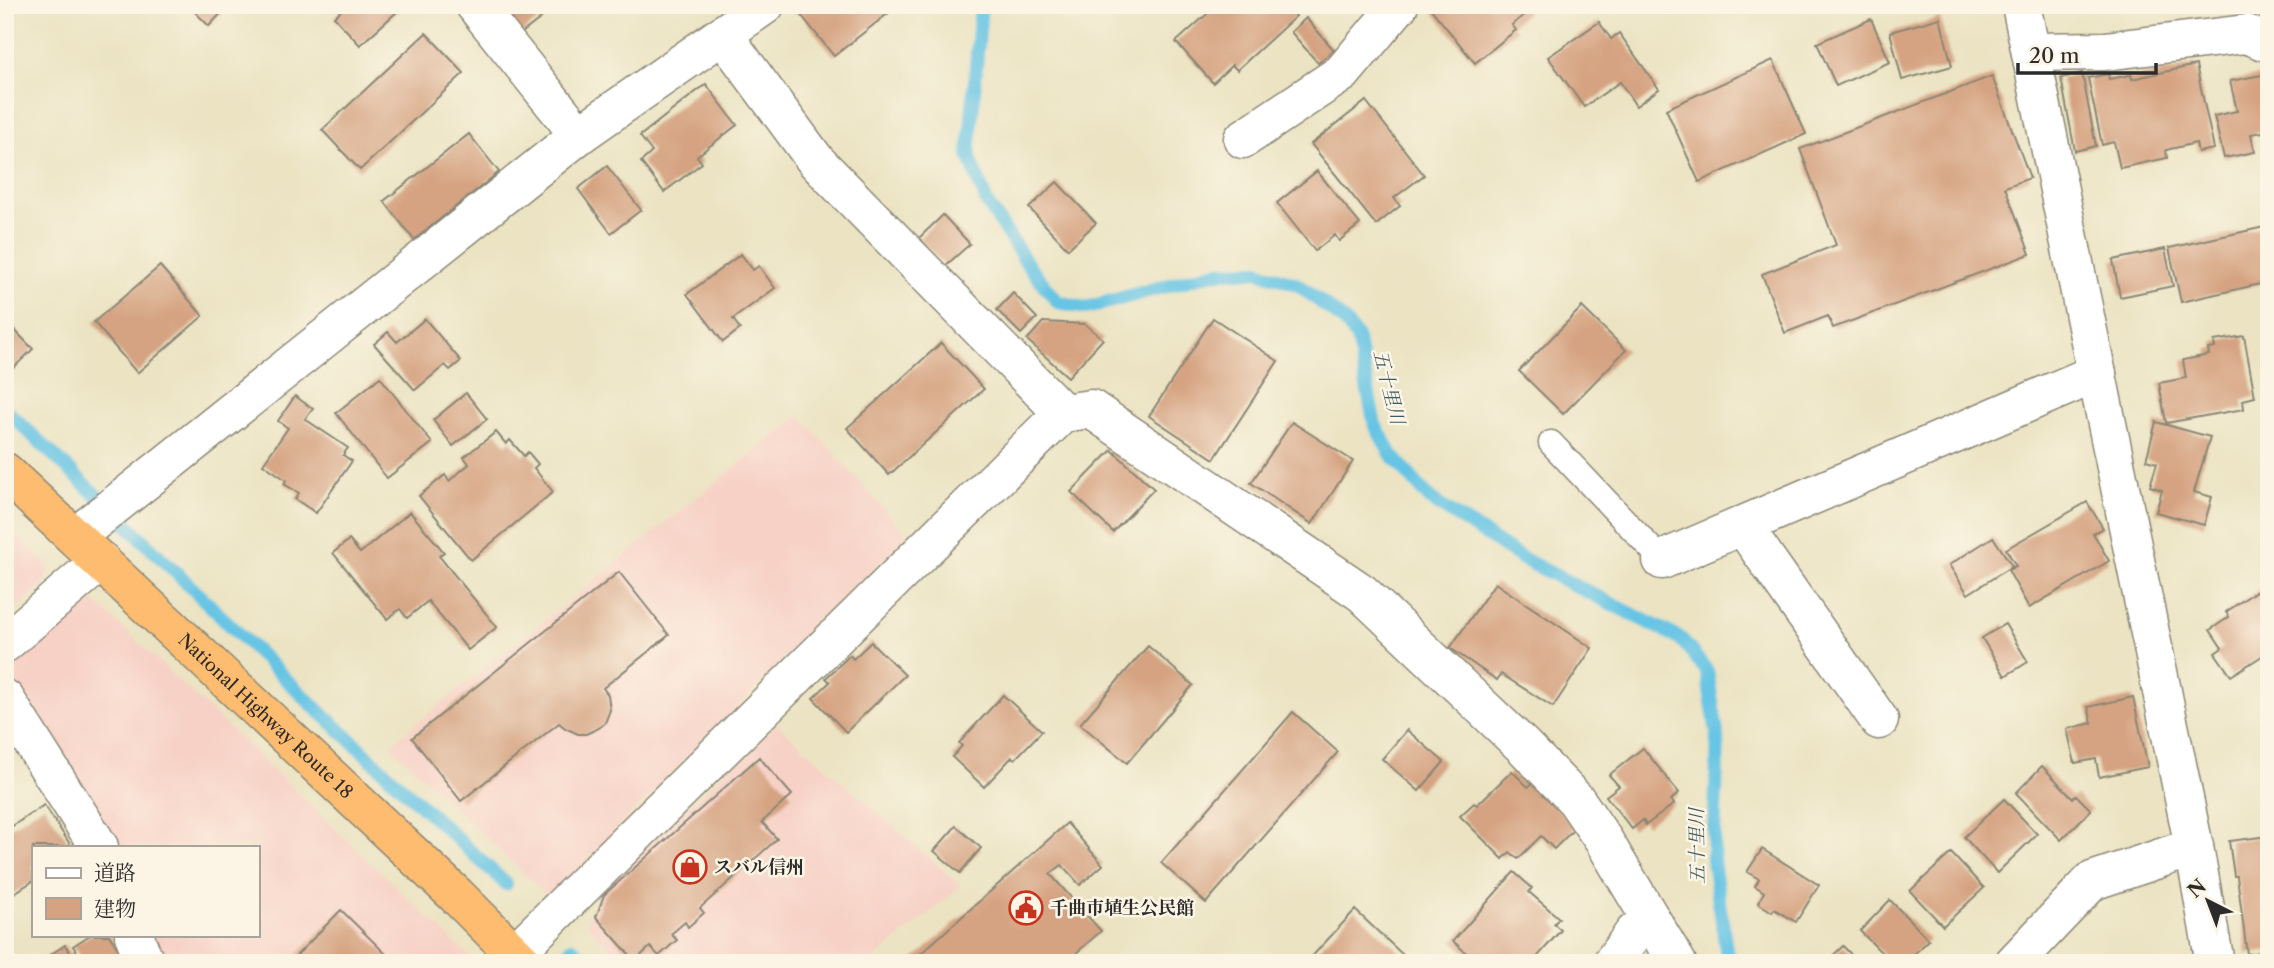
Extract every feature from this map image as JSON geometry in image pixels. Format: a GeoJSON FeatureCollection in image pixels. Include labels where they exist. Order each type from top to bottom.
{"type":"FeatureCollection","features":[{"type":"Feature","properties":{"kind":"highway","name":"National Highway Route 18"},"geometry":{"type":"LineString","coordinates":[[5,472],[456,895],[519,958]]}},
{"type":"Feature","properties":{"kind":"street"},"geometry":{"type":"LineString","coordinates":[[475,5],[579,135]]}},
{"type":"Feature","properties":{"kind":"street"},"geometry":{"type":"LineString","coordinates":[[5,643],[88,549],[579,135],[765,5]]}},
{"type":"Feature","properties":{"kind":"street"},"geometry":{"type":"LineString","coordinates":[[1242,139],[1342,73],[1399,5]]}},
{"type":"Feature","properties":{"kind":"street"},"geometry":{"type":"LineString","coordinates":[[2021,5],[2194,847],[2215,963]]}},
{"type":"Feature","properties":{"kind":"street"},"geometry":{"type":"LineString","coordinates":[[2031,52],[2105,51],[2246,34],[2269,43]]}},
{"type":"Feature","properties":{"kind":"street"},"geometry":{"type":"LineString","coordinates":[[724,36],[816,161],[1063,413]]}},
{"type":"Feature","properties":{"kind":"street"},"geometry":{"type":"LineString","coordinates":[[1662,560],[2097,373]]}},
{"type":"Feature","properties":{"kind":"street"},"geometry":{"type":"LineString","coordinates":[[519,958],[1063,413],[1091,409],[1362,593],[1576,800],[1604,841],[1677,963]]}},
{"type":"Feature","properties":{"kind":"street"},"geometry":{"type":"LineString","coordinates":[[1743,526],[1879,720]]}},
{"type":"Feature","properties":{"kind":"street"},"geometry":{"type":"LineString","coordinates":[[5,699],[98,846]]}},
{"type":"Feature","properties":{"kind":"street"},"geometry":{"type":"LineString","coordinates":[[2014,963],[2092,881],[2194,847]]}},
{"type":"Feature","properties":{"kind":"street"},"geometry":{"type":"LineString","coordinates":[[1612,963],[1634,933],[1650,919]]}},
{"type":"Feature","properties":{"kind":"street"},"geometry":{"type":"LineString","coordinates":[[134,936],[145,963]]}},
{"type":"Feature","properties":{"kind":"lane"},"geometry":{"type":"LineString","coordinates":[[1551,443],[1662,560]]}},
{"type":"Feature","properties":{"kind":"shaded area"},"geometry":{"type":"Polygon","coordinates":[[[800,415],[907,535],[549,898],[390,745],[800,415]]]}},
{"type":"Feature","properties":{"kind":"shaded area"},"geometry":{"type":"Polygon","coordinates":[[[5,525],[49,566],[46,582],[5,617],[5,525]]]}},
{"type":"Feature","properties":{"kind":"shaded area"},"geometry":{"type":"Polygon","coordinates":[[[90,597],[476,963],[162,963],[151,936],[259,936],[259,846],[114,846],[5,680],[5,668],[90,597]]]}},
{"type":"Feature","properties":{"kind":"shaded area"},"geometry":{"type":"Polygon","coordinates":[[[776,723],[961,886],[870,963],[628,963],[587,925],[600,891],[776,723]]]}},
{"type":"Feature","properties":{"kind":"building"},"geometry":{"type":"Polygon","coordinates":[[[188,5],[229,5],[209,26],[188,5]]]}},
{"type":"Feature","properties":{"kind":"building"},"geometry":{"type":"Polygon","coordinates":[[[347,5],[397,5],[400,9],[360,45],[334,17],[347,5]]]}},
{"type":"Feature","properties":{"kind":"building"},"geometry":{"type":"Polygon","coordinates":[[[497,5],[545,5],[550,11],[519,35],[497,5]]]}},
{"type":"Feature","properties":{"kind":"building"},"geometry":{"type":"Polygon","coordinates":[[[806,5],[886,5],[891,11],[834,56],[798,11],[806,5]]]}},
{"type":"Feature","properties":{"kind":"building"},"geometry":{"type":"Polygon","coordinates":[[[1217,5],[1287,5],[1296,16],[1237,70],[1232,65],[1213,83],[1176,42],[1217,5]]]}},
{"type":"Feature","properties":{"kind":"building"},"geometry":{"type":"Polygon","coordinates":[[[1434,5],[1536,5],[1512,25],[1516,30],[1475,63],[1430,8],[1434,5]]]}},
{"type":"Feature","properties":{"kind":"building"},"geometry":{"type":"Polygon","coordinates":[[[1306,18],[1334,50],[1318,63],[1291,32],[1306,18]]]}},
{"type":"Feature","properties":{"kind":"building"},"geometry":{"type":"Polygon","coordinates":[[[1940,18],[1952,66],[1902,80],[1890,32],[1940,18]]]}},
{"type":"Feature","properties":{"kind":"building"},"geometry":{"type":"Polygon","coordinates":[[[1871,19],[1890,62],[1836,86],[1817,43],[1871,19]]]}},
{"type":"Feature","properties":{"kind":"building"},"geometry":{"type":"Polygon","coordinates":[[[1599,22],[1611,39],[1619,33],[1659,89],[1636,106],[1620,82],[1584,107],[1548,57],[1599,22]]]}},
{"type":"Feature","properties":{"kind":"building"},"geometry":{"type":"Polygon","coordinates":[[[426,33],[464,73],[360,170],[322,130],[426,33]]]}},
{"type":"Feature","properties":{"kind":"building"},"geometry":{"type":"Polygon","coordinates":[[[1773,60],[1806,134],[1699,182],[1666,109],[1773,60]]]}},
{"type":"Feature","properties":{"kind":"building"},"geometry":{"type":"Polygon","coordinates":[[[2196,65],[2214,149],[2198,152],[2196,143],[2166,150],[2167,158],[2120,168],[2114,142],[2102,145],[2088,78],[2108,74],[2109,79],[2131,75],[2132,79],[2196,65]]]}},
{"type":"Feature","properties":{"kind":"building"},"geometry":{"type":"Polygon","coordinates":[[[2082,73],[2096,146],[2075,151],[2061,78],[2082,73]]]}},
{"type":"Feature","properties":{"kind":"building"},"geometry":{"type":"Polygon","coordinates":[[[2262,75],[2265,88],[2269,87],[2269,153],[2263,132],[2251,134],[2255,152],[2224,158],[2214,116],[2237,111],[2230,81],[2262,75]]]}},
{"type":"Feature","properties":{"kind":"building"},"geometry":{"type":"Polygon","coordinates":[[[1992,76],[2030,178],[2005,187],[2030,254],[1833,328],[1828,316],[1785,333],[1762,274],[1836,245],[1800,149],[1992,76]]]}},
{"type":"Feature","properties":{"kind":"building"},"geometry":{"type":"Polygon","coordinates":[[[706,84],[737,125],[697,156],[702,163],[664,192],[641,162],[652,152],[640,136],[706,84]]]}},
{"type":"Feature","properties":{"kind":"building"},"geometry":{"type":"Polygon","coordinates":[[[1366,101],[1424,175],[1394,198],[1400,206],[1376,225],[1311,144],[1366,101]]]}},
{"type":"Feature","properties":{"kind":"building"},"geometry":{"type":"Polygon","coordinates":[[[469,134],[499,172],[414,240],[384,201],[469,134]]]}},
{"type":"Feature","properties":{"kind":"building"},"geometry":{"type":"Polygon","coordinates":[[[607,166],[641,210],[611,233],[578,189],[607,166]]]}},
{"type":"Feature","properties":{"kind":"building"},"geometry":{"type":"Polygon","coordinates":[[[1317,171],[1360,224],[1339,241],[1335,235],[1315,251],[1277,203],[1317,171]]]}},
{"type":"Feature","properties":{"kind":"building"},"geometry":{"type":"Polygon","coordinates":[[[1057,182],[1096,223],[1068,249],[1029,208],[1057,182]]]}},
{"type":"Feature","properties":{"kind":"building"},"geometry":{"type":"Polygon","coordinates":[[[943,215],[970,244],[945,266],[919,238],[943,215]]]}},
{"type":"Feature","properties":{"kind":"building"},"geometry":{"type":"Polygon","coordinates":[[[2269,226],[2269,282],[2181,302],[2169,248],[2269,226]]]}},
{"type":"Feature","properties":{"kind":"building"},"geometry":{"type":"Polygon","coordinates":[[[2165,249],[2173,286],[2120,297],[2113,260],[2165,249]]]}},
{"type":"Feature","properties":{"kind":"building"},"geometry":{"type":"Polygon","coordinates":[[[741,254],[753,270],[759,266],[775,288],[733,319],[740,329],[723,342],[687,294],[741,254]]]}},
{"type":"Feature","properties":{"kind":"building"},"geometry":{"type":"Polygon","coordinates":[[[160,266],[203,316],[137,373],[94,322],[160,266]]]}},
{"type":"Feature","properties":{"kind":"building"},"geometry":{"type":"Polygon","coordinates":[[[1013,293],[1037,318],[1021,334],[997,310],[1013,293]]]}},
{"type":"Feature","properties":{"kind":"building"},"geometry":{"type":"Polygon","coordinates":[[[1582,307],[1626,350],[1563,414],[1519,371],[1582,307]]]}},
{"type":"Feature","properties":{"kind":"building"},"geometry":{"type":"Polygon","coordinates":[[[1213,318],[1278,361],[1214,459],[1149,416],[1213,318]]]}},
{"type":"Feature","properties":{"kind":"building"},"geometry":{"type":"Polygon","coordinates":[[[425,319],[461,361],[450,370],[445,365],[415,390],[374,344],[388,332],[397,342],[425,319]]]}},
{"type":"Feature","properties":{"kind":"building"},"geometry":{"type":"Polygon","coordinates":[[[5,320],[33,349],[5,376],[5,320]]]}},
{"type":"Feature","properties":{"kind":"building"},"geometry":{"type":"Polygon","coordinates":[[[1043,322],[1085,324],[1103,339],[1068,377],[1027,340],[1043,322]]]}},
{"type":"Feature","properties":{"kind":"building"},"geometry":{"type":"Polygon","coordinates":[[[2244,336],[2255,397],[2243,400],[2244,409],[2166,423],[2159,383],[2186,378],[2183,360],[2209,355],[2208,349],[2215,348],[2214,341],[2244,336]]]}},
{"type":"Feature","properties":{"kind":"building"},"geometry":{"type":"Polygon","coordinates":[[[941,343],[984,389],[889,475],[847,428],[941,343]]]}},
{"type":"Feature","properties":{"kind":"building"},"geometry":{"type":"Polygon","coordinates":[[[380,377],[432,443],[387,478],[336,413],[380,377]]]}},
{"type":"Feature","properties":{"kind":"building"},"geometry":{"type":"Polygon","coordinates":[[[466,393],[487,419],[453,446],[433,420],[466,393]]]}},
{"type":"Feature","properties":{"kind":"building"},"geometry":{"type":"Polygon","coordinates":[[[295,396],[313,409],[305,419],[348,448],[343,455],[352,461],[316,513],[295,499],[299,493],[284,484],[286,480],[263,464],[288,428],[278,421],[295,396]]]}},
{"type":"Feature","properties":{"kind":"building"},"geometry":{"type":"Polygon","coordinates":[[[1292,422],[1353,461],[1312,524],[1251,483],[1292,422]]]}},
{"type":"Feature","properties":{"kind":"building"},"geometry":{"type":"Polygon","coordinates":[[[2156,422],[2210,437],[2194,492],[2212,497],[2204,525],[2156,512],[2162,490],[2150,486],[2157,463],[2146,460],[2156,422]]]}},
{"type":"Feature","properties":{"kind":"building"},"geometry":{"type":"Polygon","coordinates":[[[496,432],[506,444],[510,440],[524,456],[528,452],[538,464],[534,468],[553,492],[471,560],[419,496],[445,475],[449,481],[469,464],[464,457],[496,432]]]}},
{"type":"Feature","properties":{"kind":"building"},"geometry":{"type":"Polygon","coordinates":[[[1112,450],[1154,489],[1113,532],[1071,492],[1112,450]]]}},
{"type":"Feature","properties":{"kind":"building"},"geometry":{"type":"Polygon","coordinates":[[[2087,502],[2103,528],[2093,533],[2109,561],[2029,608],[2008,570],[2016,566],[2006,549],[2087,502]]]}},
{"type":"Feature","properties":{"kind":"building"},"geometry":{"type":"Polygon","coordinates":[[[410,512],[444,552],[439,556],[497,627],[468,650],[428,601],[407,618],[400,609],[387,619],[333,553],[349,540],[360,553],[410,512]]]}},
{"type":"Feature","properties":{"kind":"building"},"geometry":{"type":"Polygon","coordinates":[[[1993,537],[2012,566],[1968,594],[1949,565],[1993,537]]]}},
{"type":"Feature","properties":{"kind":"building"},"geometry":{"type":"Polygon","coordinates":[[[619,572],[669,635],[603,688],[608,695],[610,710],[605,723],[599,728],[586,734],[578,734],[559,723],[461,801],[412,738],[619,572]]]}},
{"type":"Feature","properties":{"kind":"building"},"geometry":{"type":"Polygon","coordinates":[[[2269,582],[2269,657],[2265,659],[2262,656],[2231,676],[2215,653],[2222,648],[2210,630],[2229,617],[2226,612],[2269,582]]]}},
{"type":"Feature","properties":{"kind":"building"},"geometry":{"type":"Polygon","coordinates":[[[1495,583],[1592,648],[1553,707],[1501,674],[1497,680],[1450,648],[1495,583]]]}},
{"type":"Feature","properties":{"kind":"building"},"geometry":{"type":"Polygon","coordinates":[[[2005,624],[2028,662],[2005,676],[1982,638],[2005,624]]]}},
{"type":"Feature","properties":{"kind":"building"},"geometry":{"type":"Polygon","coordinates":[[[871,642],[905,675],[846,732],[813,698],[830,682],[826,678],[850,655],[853,659],[871,642]]]}},
{"type":"Feature","properties":{"kind":"building"},"geometry":{"type":"Polygon","coordinates":[[[1148,646],[1193,685],[1127,763],[1080,724],[1148,646]]]}},
{"type":"Feature","properties":{"kind":"building"},"geometry":{"type":"Polygon","coordinates":[[[1003,695],[1042,731],[1015,759],[1012,757],[984,787],[952,757],[962,746],[959,743],[1003,695]]]}},
{"type":"Feature","properties":{"kind":"building"},"geometry":{"type":"Polygon","coordinates":[[[2133,697],[2148,767],[2099,777],[2096,759],[2075,763],[2067,729],[2092,723],[2088,707],[2133,697]]]}},
{"type":"Feature","properties":{"kind":"building"},"geometry":{"type":"Polygon","coordinates":[[[1293,712],[1338,752],[1206,903],[1161,863],[1293,712]]]}},
{"type":"Feature","properties":{"kind":"building"},"geometry":{"type":"Polygon","coordinates":[[[1407,730],[1444,762],[1419,791],[1382,759],[1407,730]]]}},
{"type":"Feature","properties":{"kind":"building"},"geometry":{"type":"Polygon","coordinates":[[[1643,748],[1679,793],[1671,800],[1674,804],[1646,825],[1643,820],[1632,829],[1606,796],[1619,786],[1609,775],[1643,748]]]}},
{"type":"Feature","properties":{"kind":"building","name":"スバル信州"},"geometry":{"type":"Polygon","coordinates":[[[759,757],[792,795],[762,822],[777,839],[700,908],[704,913],[688,927],[685,922],[671,934],[677,940],[659,956],[650,947],[635,961],[596,917],[604,895],[759,757]]]}},
{"type":"Feature","properties":{"kind":"building"},"geometry":{"type":"Polygon","coordinates":[[[2042,766],[2073,798],[2076,795],[2091,810],[2061,840],[2016,793],[2042,766]]]}},
{"type":"Feature","properties":{"kind":"building"},"geometry":{"type":"Polygon","coordinates":[[[1512,771],[1528,787],[1533,783],[1576,827],[1554,849],[1541,836],[1518,859],[1510,852],[1503,859],[1460,816],[1474,803],[1477,805],[1512,771]]]}},
{"type":"Feature","properties":{"kind":"building"},"geometry":{"type":"Polygon","coordinates":[[[2004,799],[2037,834],[1997,873],[1964,837],[2004,799]]]}},
{"type":"Feature","properties":{"kind":"building"},"geometry":{"type":"Polygon","coordinates":[[[44,805],[71,846],[32,846],[32,882],[5,899],[5,831],[44,805]]]}},
{"type":"Feature","properties":{"kind":"building","name":"千曲市埴生公民館"},"geometry":{"type":"Polygon","coordinates":[[[1067,823],[1103,865],[1080,885],[1062,865],[1050,874],[1101,931],[1065,963],[910,963],[1067,823]]]}},
{"type":"Feature","properties":{"kind":"building"},"geometry":{"type":"Polygon","coordinates":[[[956,826],[981,848],[960,873],[934,851],[956,826]]]}},
{"type":"Feature","properties":{"kind":"building"},"geometry":{"type":"Polygon","coordinates":[[[2269,836],[2269,951],[2247,954],[2237,876],[2234,876],[2229,841],[2269,836]]]}},
{"type":"Feature","properties":{"kind":"building"},"geometry":{"type":"Polygon","coordinates":[[[1762,849],[1819,885],[1796,922],[1758,903],[1764,892],[1755,886],[1759,879],[1747,872],[1762,849]]]}},
{"type":"Feature","properties":{"kind":"building"},"geometry":{"type":"Polygon","coordinates":[[[1951,853],[1984,888],[1943,926],[1910,891],[1951,853]]]}},
{"type":"Feature","properties":{"kind":"building"},"geometry":{"type":"Polygon","coordinates":[[[1514,872],[1532,888],[1529,892],[1559,918],[1554,924],[1561,930],[1532,963],[1477,963],[1453,941],[1514,872]]]}},
{"type":"Feature","properties":{"kind":"building"},"geometry":{"type":"Polygon","coordinates":[[[1890,900],[1929,940],[1911,957],[1916,963],[1892,963],[1860,931],[1890,900]]]}},
{"type":"Feature","properties":{"kind":"building"},"geometry":{"type":"Polygon","coordinates":[[[341,910],[395,963],[289,963],[341,910]]]}},
{"type":"Feature","properties":{"kind":"building"},"geometry":{"type":"Polygon","coordinates":[[[1355,910],[1403,955],[1396,963],[1306,963],[1355,910]]]}},
{"type":"Feature","properties":{"kind":"building"},"geometry":{"type":"Polygon","coordinates":[[[88,936],[110,936],[122,955],[111,963],[84,963],[73,946],[88,936]]]}},
{"type":"Feature","properties":{"kind":"building"},"geometry":{"type":"Polygon","coordinates":[[[65,945],[77,963],[38,963],[65,945]]]}},
{"type":"Feature","properties":{"kind":"building"},"geometry":{"type":"Polygon","coordinates":[[[1843,946],[1859,963],[1825,963],[1843,946]]]}},
{"type":"Feature","properties":{"kind":"waterway","name":"五十里川"},"geometry":{"type":"LineString","coordinates":[[981,5],[969,155],[987,203],[1028,265],[1058,302],[1086,308],[1217,272],[1258,271],[1299,285],[1342,319],[1357,337],[1375,425],[1391,454],[1430,499],[1521,558],[1681,639],[1707,671],[1718,739],[1713,860],[1728,963]]}},
{"type":"Feature","properties":{"kind":"waterway"},"geometry":{"type":"LineString","coordinates":[[5,409],[100,499]]}},
{"type":"Feature","properties":{"kind":"waterway"},"geometry":{"type":"LineString","coordinates":[[121,519],[302,695],[506,884]]}},
{"type":"Feature","properties":{"kind":"waterway"},"geometry":{"type":"LineString","coordinates":[[572,948],[589,963]]}},
{"type":"Feature","properties":{"kind":"place","name":"スバル信州"},"geometry":{"type":"Point","coordinates":[690,867]}},
{"type":"Feature","properties":{"kind":"place","name":"千曲市埴生公民館"},"geometry":{"type":"Point","coordinates":[1026,908]}}]}
